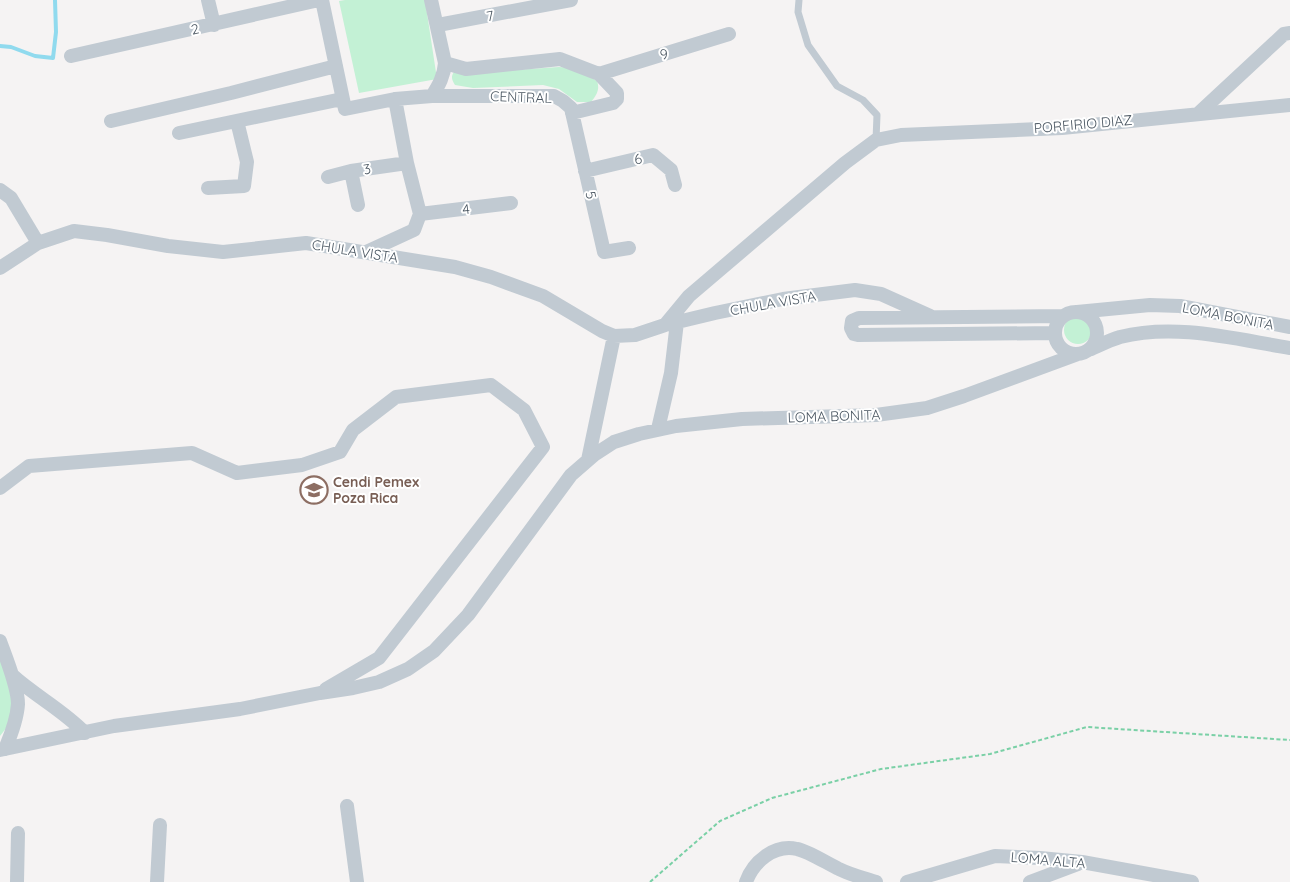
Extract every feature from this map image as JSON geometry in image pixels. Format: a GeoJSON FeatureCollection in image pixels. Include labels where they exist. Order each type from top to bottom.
{"type":"FeatureCollection","features":[{"type":"Feature","properties":{"kind":"street"},"geometry":{"type":"LineString","coordinates":[[208,0],[214,25]]}},
{"type":"Feature","properties":{"kind":"street"},"geometry":{"type":"LineString","coordinates":[[320,0],[344,104]]}},
{"type":"Feature","properties":{"kind":"street","name":"2"},"geometry":{"type":"LineString","coordinates":[[71,56],[320,0]]}},
{"type":"Feature","properties":{"kind":"street"},"geometry":{"type":"LineString","coordinates":[[432,0],[445,63],[442,79],[432,96]]}},
{"type":"Feature","properties":{"kind":"street","name":"7"},"geometry":{"type":"LineString","coordinates":[[438,25],[571,0]]}},
{"type":"Feature","properties":{"kind":"street"},"geometry":{"type":"LineString","coordinates":[[1199,114],[1284,34],[1290,33]]}},
{"type":"Feature","properties":{"kind":"street","name":"9"},"geometry":{"type":"LineString","coordinates":[[599,74],[729,34]]}},
{"type":"Feature","properties":{"kind":"street"},"geometry":{"type":"LineString","coordinates":[[445,63],[466,69],[560,59],[599,74],[617,92],[617,98],[613,103],[572,113]]}},
{"type":"Feature","properties":{"kind":"street"},"geometry":{"type":"LineString","coordinates":[[110,121],[336,66]]}},
{"type":"Feature","properties":{"kind":"street","name":"CENTRAL"},"geometry":{"type":"LineString","coordinates":[[179,133],[344,104],[432,96],[554,96],[571,108],[572,113]]}},
{"type":"Feature","properties":{"kind":"street"},"geometry":{"type":"LineString","coordinates":[[366,252],[414,230],[420,214],[407,163],[395,99]]}},
{"type":"Feature","properties":{"kind":"street","name":"PORFIRIO DIAZ"},"geometry":{"type":"LineString","coordinates":[[876,140],[901,135],[1062,128],[1290,105]]}},
{"type":"Feature","properties":{"kind":"street","name":"5"},"geometry":{"type":"LineString","coordinates":[[572,113],[604,252],[629,248]]}},
{"type":"Feature","properties":{"kind":"street"},"geometry":{"type":"LineString","coordinates":[[208,188],[244,186],[247,162],[237,122]]}},
{"type":"Feature","properties":{"kind":"street"},"geometry":{"type":"LineString","coordinates":[[658,430],[671,373],[671,324],[689,296],[845,162],[876,140]]}},
{"type":"Feature","properties":{"kind":"street","name":"6"},"geometry":{"type":"LineString","coordinates":[[586,171],[653,155],[671,170],[675,185]]}},
{"type":"Feature","properties":{"kind":"street","name":"3"},"geometry":{"type":"LineString","coordinates":[[328,177],[351,171],[407,163]]}},
{"type":"Feature","properties":{"kind":"street"},"geometry":{"type":"LineString","coordinates":[[351,171],[358,205]]}},
{"type":"Feature","properties":{"kind":"street"},"geometry":{"type":"LineString","coordinates":[[0,190],[11,198],[38,243]]}},
{"type":"Feature","properties":{"kind":"street","name":"4"},"geometry":{"type":"LineString","coordinates":[[420,214],[511,203]]}},
{"type":"Feature","properties":{"kind":"street","name":"CHULA VISTA"},"geometry":{"type":"LineString","coordinates":[[0,268],[38,243],[74,232],[223,252],[306,243],[455,267],[491,277],[543,296],[602,332],[614,336],[635,335],[671,324],[783,299],[855,290],[881,294],[930,316]]}},
{"type":"Feature","properties":{"kind":"street","name":"LOMA BONITA"},"geometry":{"type":"LineString","coordinates":[[1054,333],[858,335],[854,334],[851,328],[852,321],[859,318],[1070,314],[1150,305],[1180,306],[1290,327]]}},
{"type":"Feature","properties":{"kind":"street"},"geometry":{"type":"LineString","coordinates":[[1070,314],[1084,314],[1095,323],[1098,337],[1085,351],[1064,350],[1056,340],[1055,326],[1070,314]]}},
{"type":"Feature","properties":{"kind":"street","name":"LOMA BONITA"},"geometry":{"type":"LineString","coordinates":[[3,750],[114,726],[240,708],[379,682],[408,669],[434,651],[468,614],[571,475],[588,460],[614,442],[639,434],[676,426],[742,419],[876,415],[926,408],[964,396],[1118,338],[1165,331],[1198,333],[1290,348]]}},
{"type":"Feature","properties":{"kind":"street"},"geometry":{"type":"LineString","coordinates":[[588,460],[614,336]]}},
{"type":"Feature","properties":{"kind":"street"},"geometry":{"type":"LineString","coordinates":[[0,488],[29,466],[192,453],[237,473],[302,465],[340,452],[353,430],[396,397],[491,384],[524,410],[543,447],[379,658],[320,692]]}},
{"type":"Feature","properties":{"kind":"street"},"geometry":{"type":"LineString","coordinates":[[0,641],[12,675],[18,703],[15,722],[3,750]]}},
{"type":"Feature","properties":{"kind":"street"},"geometry":{"type":"LineString","coordinates":[[12,675],[29,690],[72,720],[85,733]]}},
{"type":"Feature","properties":{"kind":"street"},"geometry":{"type":"LineString","coordinates":[[348,806],[357,882]]}},
{"type":"Feature","properties":{"kind":"street"},"geometry":{"type":"LineString","coordinates":[[157,882],[160,825]]}},
{"type":"Feature","properties":{"kind":"street"},"geometry":{"type":"LineString","coordinates":[[17,882],[18,833]]}},
{"type":"Feature","properties":{"kind":"street"},"geometry":{"type":"LineString","coordinates":[[746,882],[748,875],[764,856],[778,850],[797,849],[841,870],[876,882]]}},
{"type":"Feature","properties":{"kind":"street","name":"LOMA ALTA"},"geometry":{"type":"LineString","coordinates":[[907,882],[995,856],[1082,862],[1192,882]]}},
{"type":"Feature","properties":{"kind":"street"},"geometry":{"type":"LineString","coordinates":[[1030,882],[1082,862]]}},
{"type":"Feature","properties":{"kind":"lane"},"geometry":{"type":"LineString","coordinates":[[799,0],[798,12],[808,45],[837,86],[862,100],[877,115],[876,140]]}},
{"type":"Feature","properties":{"kind":"path"},"geometry":{"type":"LineString","coordinates":[[650,882],[720,821],[772,798],[881,769],[990,754],[1087,727],[1290,740]]}},
{"type":"Feature","properties":{"kind":"green space"},"geometry":{"type":"Polygon","coordinates":[[[425,0],[437,79],[359,93],[339,1],[425,0]]]}},
{"type":"Feature","properties":{"kind":"green space"},"geometry":{"type":"Polygon","coordinates":[[[559,67],[573,68],[597,81],[597,92],[591,102],[577,102],[559,89],[543,85],[473,88],[455,85],[452,78],[455,71],[487,72],[559,67]]]}},
{"type":"Feature","properties":{"kind":"green space"},"geometry":{"type":"Polygon","coordinates":[[[1078,316],[1088,320],[1092,330],[1088,340],[1078,344],[1068,340],[1064,330],[1068,320],[1078,316]]]}},
{"type":"Feature","properties":{"kind":"green space"},"geometry":{"type":"Polygon","coordinates":[[[0,657],[16,696],[7,727],[0,736],[0,657]]]}},
{"type":"Feature","properties":{"kind":"waterway"},"geometry":{"type":"LineString","coordinates":[[0,46],[11,47],[35,56],[53,58],[56,32],[55,0]]}},
{"type":"Feature","properties":{"kind":"place","name":"Cendi Pemex Poza Rica"},"geometry":{"type":"Point","coordinates":[314,490]}}]}
